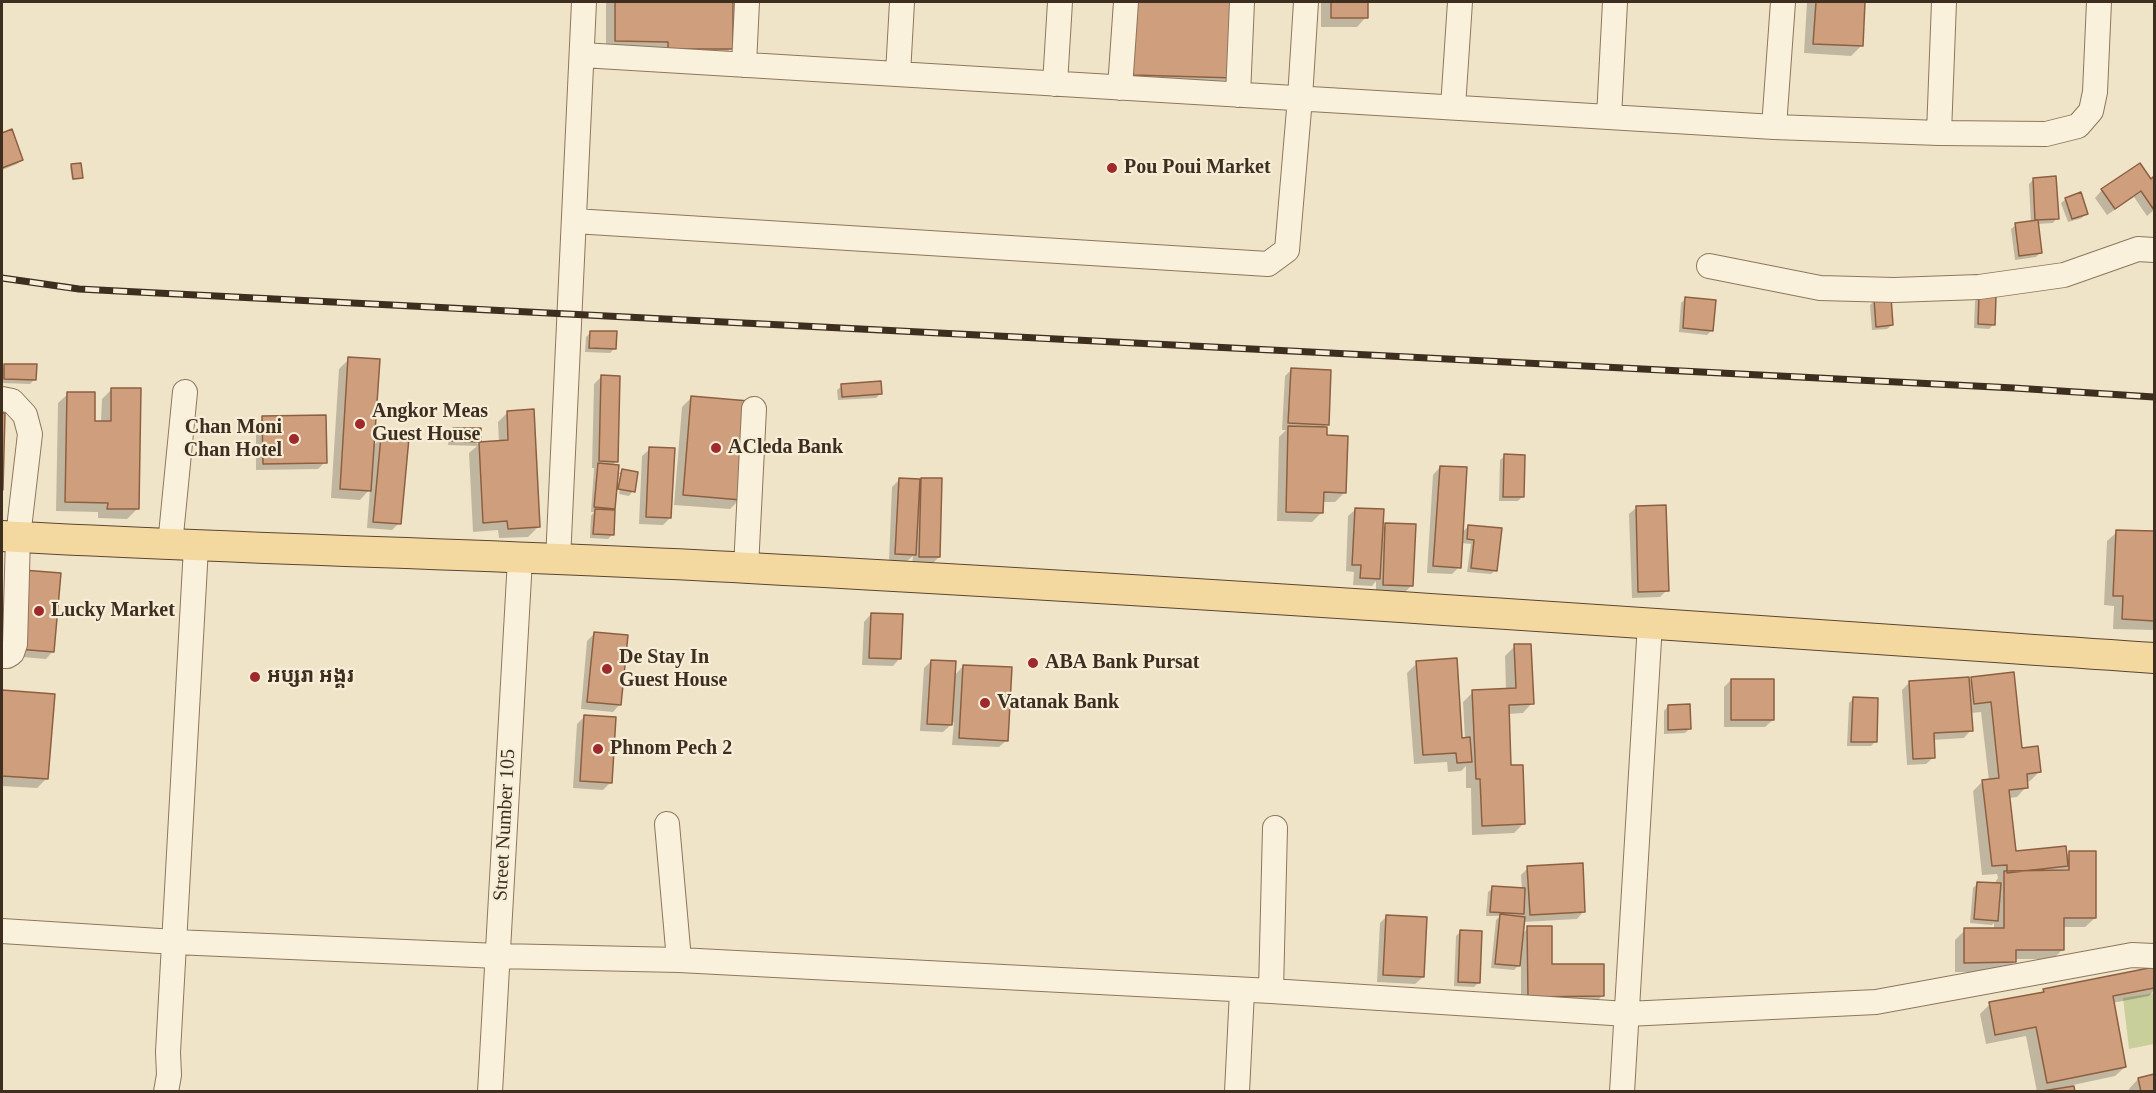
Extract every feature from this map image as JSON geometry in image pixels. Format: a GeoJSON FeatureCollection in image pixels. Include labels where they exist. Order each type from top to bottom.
{"type":"FeatureCollection","features":[{"type":"Feature","properties":{"kind":"main road"},"geometry":{"type":"LineString","coordinates":[[10,536],[183,546],[746,568],[1650,623],[2154,658]]}},
{"type":"Feature","properties":{"kind":"street"},"geometry":{"type":"LineString","coordinates":[[558,560],[584,2]]}},
{"type":"Feature","properties":{"kind":"street"},"geometry":{"type":"LineString","coordinates":[[744,65],[747,2]]}},
{"type":"Feature","properties":{"kind":"street"},"geometry":{"type":"LineString","coordinates":[[898,74],[902,2]]}},
{"type":"Feature","properties":{"kind":"street"},"geometry":{"type":"LineString","coordinates":[[1055,84],[1060,2]]}},
{"type":"Feature","properties":{"kind":"street"},"geometry":{"type":"LineString","coordinates":[[1120,88],[1126,2]]}},
{"type":"Feature","properties":{"kind":"street"},"geometry":{"type":"LineString","coordinates":[[1238,94],[1242,2]]}},
{"type":"Feature","properties":{"kind":"street"},"geometry":{"type":"LineString","coordinates":[[574,222],[1268,264],[1287,250],[1306,2]]}},
{"type":"Feature","properties":{"kind":"street"},"geometry":{"type":"LineString","coordinates":[[1453,107],[1460,2]]}},
{"type":"Feature","properties":{"kind":"street"},"geometry":{"type":"LineString","coordinates":[[1609,117],[1615,2]]}},
{"type":"Feature","properties":{"kind":"street"},"geometry":{"type":"LineString","coordinates":[[1774,127],[1783,2]]}},
{"type":"Feature","properties":{"kind":"street"},"geometry":{"type":"LineString","coordinates":[[1939,133],[1944,2]]}},
{"type":"Feature","properties":{"kind":"street"},"geometry":{"type":"LineString","coordinates":[[582,56],[1774,127],[2046,134],[2078,126],[2091,111],[2095,92],[2099,2]]}},
{"type":"Feature","properties":{"kind":"street"},"geometry":{"type":"LineString","coordinates":[[1709,266],[1820,288],[1894,290],[1979,287],[2064,275],[2138,249],[2154,250]]}},
{"type":"Feature","properties":{"kind":"street"},"geometry":{"type":"LineString","coordinates":[[166,1092],[170,1075],[168,1052],[175,942],[185,392]]}},
{"type":"Feature","properties":{"kind":"street"},"geometry":{"type":"LineString","coordinates":[[2,399],[12,401],[25,415],[30,434],[10,536],[15,644],[12,653],[2,656]]}},
{"type":"Feature","properties":{"kind":"street"},"geometry":{"type":"LineString","coordinates":[[746,568],[754,409]]}},
{"type":"Feature","properties":{"kind":"street","name":"Street Number 105"},"geometry":{"type":"LineString","coordinates":[[490,1092],[520,559]]}},
{"type":"Feature","properties":{"kind":"street"},"geometry":{"type":"LineString","coordinates":[[1622,1092],[1650,623]]}},
{"type":"Feature","properties":{"kind":"street"},"geometry":{"type":"LineString","coordinates":[[667,824],[679,960]]}},
{"type":"Feature","properties":{"kind":"street"},"geometry":{"type":"LineString","coordinates":[[1271,991],[1275,828]]}},
{"type":"Feature","properties":{"kind":"street"},"geometry":{"type":"LineString","coordinates":[[2,931],[175,942],[498,956],[679,960],[1271,991],[1626,1014],[1876,1002],[2132,955],[2154,956]]}},
{"type":"Feature","properties":{"kind":"street"},"geometry":{"type":"LineString","coordinates":[[1237,1092],[1242,991]]}},
{"type":"Feature","properties":{"kind":"green space"},"geometry":{"type":"Polygon","coordinates":[[[2154,993],[2154,1044],[2129,1049],[2123,998],[2154,993]]]}},
{"type":"Feature","properties":{"kind":"building"},"geometry":{"type":"Polygon","coordinates":[[[615,2],[733,2],[733,49],[668,49],[668,42],[615,41],[615,2]]]}},
{"type":"Feature","properties":{"kind":"building"},"geometry":{"type":"Polygon","coordinates":[[[1134,2],[1236,2],[1235,78],[1133,75],[1134,2]]]}},
{"type":"Feature","properties":{"kind":"building"},"geometry":{"type":"Polygon","coordinates":[[[1331,2],[1368,2],[1368,18],[1331,18],[1331,2]]]}},
{"type":"Feature","properties":{"kind":"building"},"geometry":{"type":"Polygon","coordinates":[[[1816,2],[1865,2],[1863,46],[1813,44],[1816,2]]]}},
{"type":"Feature","properties":{"kind":"building"},"geometry":{"type":"Polygon","coordinates":[[[12,129],[23,160],[2,168],[2,133],[12,129]]]}},
{"type":"Feature","properties":{"kind":"building"},"geometry":{"type":"Polygon","coordinates":[[[81,163],[83,178],[73,179],[71,164],[81,163]]]}},
{"type":"Feature","properties":{"kind":"building"},"geometry":{"type":"Polygon","coordinates":[[[2140,163],[2151,179],[2154,176],[2154,210],[2141,191],[2115,209],[2101,189],[2140,163]]]}},
{"type":"Feature","properties":{"kind":"building"},"geometry":{"type":"Polygon","coordinates":[[[2056,176],[2059,219],[2035,220],[2033,178],[2056,176]]]}},
{"type":"Feature","properties":{"kind":"building"},"geometry":{"type":"Polygon","coordinates":[[[2081,192],[2088,214],[2072,219],[2065,198],[2081,192]]]}},
{"type":"Feature","properties":{"kind":"building"},"geometry":{"type":"Polygon","coordinates":[[[2038,220],[2042,253],[2019,256],[2015,223],[2038,220]]]}},
{"type":"Feature","properties":{"kind":"building"},"geometry":{"type":"Polygon","coordinates":[[[1979,295],[1996,296],[1995,325],[1978,324],[1979,295]]]}},
{"type":"Feature","properties":{"kind":"building"},"geometry":{"type":"Polygon","coordinates":[[[1685,297],[1716,300],[1713,331],[1683,328],[1685,297]]]}},
{"type":"Feature","properties":{"kind":"building"},"geometry":{"type":"Polygon","coordinates":[[[1891,297],[1893,325],[1876,327],[1874,299],[1891,297]]]}},
{"type":"Feature","properties":{"kind":"building"},"geometry":{"type":"Polygon","coordinates":[[[590,331],[617,331],[616,349],[589,348],[590,331]]]}},
{"type":"Feature","properties":{"kind":"building","name":"Angkor Meas Guest House"},"geometry":{"type":"Polygon","coordinates":[[[348,357],[380,359],[371,491],[340,489],[348,357]]]}},
{"type":"Feature","properties":{"kind":"building"},"geometry":{"type":"Polygon","coordinates":[[[4,364],[37,364],[36,380],[4,379],[4,364]]]}},
{"type":"Feature","properties":{"kind":"building"},"geometry":{"type":"Polygon","coordinates":[[[1291,368],[1331,370],[1329,425],[1288,423],[1291,368]]]}},
{"type":"Feature","properties":{"kind":"building"},"geometry":{"type":"Polygon","coordinates":[[[601,375],[620,376],[618,462],[599,461],[601,375]]]}},
{"type":"Feature","properties":{"kind":"building"},"geometry":{"type":"Polygon","coordinates":[[[881,381],[882,394],[842,397],[841,384],[881,381]]]}},
{"type":"Feature","properties":{"kind":"building"},"geometry":{"type":"Polygon","coordinates":[[[111,388],[141,388],[139,509],[107,509],[108,503],[65,502],[67,392],[95,392],[95,421],[111,421],[111,388]]]}},
{"type":"Feature","properties":{"kind":"building","name":"ACleda Bank"},"geometry":{"type":"Polygon","coordinates":[[[691,396],[749,401],[741,500],[683,495],[691,396]]]}},
{"type":"Feature","properties":{"kind":"building"},"geometry":{"type":"Polygon","coordinates":[[[534,409],[540,527],[508,529],[507,521],[483,523],[479,442],[508,440],[507,411],[534,409]]]}},
{"type":"Feature","properties":{"kind":"building"},"geometry":{"type":"Polygon","coordinates":[[[2,413],[5,413],[3,490],[2,490],[2,413]]]}},
{"type":"Feature","properties":{"kind":"building","name":"Chan Moni Chan Hotel"},"geometry":{"type":"Polygon","coordinates":[[[326,415],[327,463],[263,464],[262,416],[326,415]]]}},
{"type":"Feature","properties":{"kind":"building"},"geometry":{"type":"Polygon","coordinates":[[[1288,426],[1327,427],[1327,435],[1348,436],[1346,493],[1324,492],[1323,513],[1286,512],[1288,426]]]}},
{"type":"Feature","properties":{"kind":"building"},"geometry":{"type":"Polygon","coordinates":[[[453,428],[481,428],[481,442],[452,441],[453,428]]]}},
{"type":"Feature","properties":{"kind":"building"},"geometry":{"type":"Polygon","coordinates":[[[381,436],[409,438],[401,524],[373,522],[381,436]]]}},
{"type":"Feature","properties":{"kind":"building"},"geometry":{"type":"Polygon","coordinates":[[[649,447],[675,448],[671,518],[646,517],[649,447]]]}},
{"type":"Feature","properties":{"kind":"building"},"geometry":{"type":"Polygon","coordinates":[[[1504,454],[1525,455],[1524,497],[1503,497],[1504,454]]]}},
{"type":"Feature","properties":{"kind":"building"},"geometry":{"type":"Polygon","coordinates":[[[598,463],[619,465],[615,509],[594,507],[598,463]]]}},
{"type":"Feature","properties":{"kind":"building"},"geometry":{"type":"Polygon","coordinates":[[[1440,466],[1467,467],[1461,568],[1433,566],[1440,466]]]}},
{"type":"Feature","properties":{"kind":"building"},"geometry":{"type":"Polygon","coordinates":[[[622,469],[638,472],[635,492],[618,489],[622,469]]]}},
{"type":"Feature","properties":{"kind":"building"},"geometry":{"type":"Polygon","coordinates":[[[899,478],[920,479],[916,555],[895,554],[899,478]]]}},
{"type":"Feature","properties":{"kind":"building"},"geometry":{"type":"Polygon","coordinates":[[[921,478],[942,478],[940,557],[919,557],[921,478]]]}},
{"type":"Feature","properties":{"kind":"building"},"geometry":{"type":"Polygon","coordinates":[[[1666,505],[1669,591],[1638,592],[1636,506],[1666,505]]]}},
{"type":"Feature","properties":{"kind":"building"},"geometry":{"type":"Polygon","coordinates":[[[1355,508],[1384,509],[1380,579],[1360,578],[1361,565],[1352,565],[1355,508]]]}},
{"type":"Feature","properties":{"kind":"building"},"geometry":{"type":"Polygon","coordinates":[[[595,509],[615,510],[614,535],[593,534],[595,509]]]}},
{"type":"Feature","properties":{"kind":"building"},"geometry":{"type":"Polygon","coordinates":[[[1385,523],[1416,524],[1413,586],[1383,585],[1385,523]]]}},
{"type":"Feature","properties":{"kind":"building"},"geometry":{"type":"Polygon","coordinates":[[[1468,525],[1502,528],[1497,571],[1471,568],[1474,540],[1467,539],[1468,525]]]}},
{"type":"Feature","properties":{"kind":"building"},"geometry":{"type":"Polygon","coordinates":[[[2116,530],[2154,531],[2154,621],[2122,619],[2123,596],[2113,596],[2116,530]]]}},
{"type":"Feature","properties":{"kind":"building","name":"Lucky Market"},"geometry":{"type":"Polygon","coordinates":[[[23,570],[61,573],[54,652],[17,649],[23,570]]]}},
{"type":"Feature","properties":{"kind":"building"},"geometry":{"type":"Polygon","coordinates":[[[871,613],[903,614],[901,659],[869,658],[871,613]]]}},
{"type":"Feature","properties":{"kind":"building","name":"De Stay In Guest House"},"geometry":{"type":"Polygon","coordinates":[[[594,632],[628,635],[621,705],[587,702],[594,632]]]}},
{"type":"Feature","properties":{"kind":"building"},"geometry":{"type":"Polygon","coordinates":[[[1514,644],[1531,644],[1534,704],[1509,705],[1511,765],[1523,765],[1525,824],[1482,826],[1480,779],[1476,779],[1472,690],[1516,688],[1514,644]]]}},
{"type":"Feature","properties":{"kind":"building"},"geometry":{"type":"Polygon","coordinates":[[[1457,658],[1462,738],[1470,737],[1472,762],[1457,763],[1456,753],[1423,755],[1416,661],[1457,658]]]}},
{"type":"Feature","properties":{"kind":"building"},"geometry":{"type":"Polygon","coordinates":[[[931,660],[956,661],[952,725],[927,724],[931,660]]]}},
{"type":"Feature","properties":{"kind":"building","name":"Vatanak Bank"},"geometry":{"type":"Polygon","coordinates":[[[963,665],[1012,667],[1008,741],[959,738],[963,665]]]}},
{"type":"Feature","properties":{"kind":"building"},"geometry":{"type":"Polygon","coordinates":[[[2014,672],[2022,748],[2038,746],[2041,772],[2027,774],[2028,788],[2009,790],[2016,851],[2066,846],[2068,866],[2007,873],[2007,865],[1992,866],[1982,780],[1999,778],[1991,702],[1974,704],[1971,677],[2014,672]]]}},
{"type":"Feature","properties":{"kind":"building"},"geometry":{"type":"Polygon","coordinates":[[[1969,677],[1973,731],[1934,733],[1935,758],[1913,759],[1909,681],[1969,677]]]}},
{"type":"Feature","properties":{"kind":"building"},"geometry":{"type":"Polygon","coordinates":[[[1731,679],[1774,679],[1774,720],[1731,720],[1731,679]]]}},
{"type":"Feature","properties":{"kind":"building"},"geometry":{"type":"Polygon","coordinates":[[[2,690],[55,694],[48,779],[2,776],[2,690]]]}},
{"type":"Feature","properties":{"kind":"building"},"geometry":{"type":"Polygon","coordinates":[[[1853,697],[1878,698],[1877,742],[1851,742],[1853,697]]]}},
{"type":"Feature","properties":{"kind":"building"},"geometry":{"type":"Polygon","coordinates":[[[1690,704],[1691,729],[1668,730],[1668,705],[1690,704]]]}},
{"type":"Feature","properties":{"kind":"building","name":"Phnom Pech 2"},"geometry":{"type":"Polygon","coordinates":[[[584,715],[616,717],[612,783],[580,781],[584,715]]]}},
{"type":"Feature","properties":{"kind":"building"},"geometry":{"type":"Polygon","coordinates":[[[2069,851],[2096,851],[2096,918],[2064,918],[2064,950],[2016,950],[2016,962],[1964,963],[1964,928],[2004,928],[2004,871],[2069,870],[2069,851]]]}},
{"type":"Feature","properties":{"kind":"building"},"geometry":{"type":"Polygon","coordinates":[[[1583,863],[1585,912],[1530,915],[1527,866],[1583,863]]]}},
{"type":"Feature","properties":{"kind":"building"},"geometry":{"type":"Polygon","coordinates":[[[1977,882],[2001,883],[1998,921],[1974,919],[1977,882]]]}},
{"type":"Feature","properties":{"kind":"building"},"geometry":{"type":"Polygon","coordinates":[[[1492,886],[1525,888],[1524,914],[1490,912],[1492,886]]]}},
{"type":"Feature","properties":{"kind":"building"},"geometry":{"type":"Polygon","coordinates":[[[1500,914],[1525,917],[1520,966],[1495,964],[1500,914]]]}},
{"type":"Feature","properties":{"kind":"building"},"geometry":{"type":"Polygon","coordinates":[[[1386,915],[1427,917],[1424,977],[1383,975],[1386,915]]]}},
{"type":"Feature","properties":{"kind":"building"},"geometry":{"type":"Polygon","coordinates":[[[1527,926],[1552,926],[1552,964],[1604,964],[1604,996],[1528,997],[1527,926]]]}},
{"type":"Feature","properties":{"kind":"building"},"geometry":{"type":"Polygon","coordinates":[[[1460,930],[1482,931],[1480,983],[1458,982],[1460,930]]]}},
{"type":"Feature","properties":{"kind":"building"},"geometry":{"type":"Polygon","coordinates":[[[2154,967],[2154,988],[2113,996],[2126,1067],[2047,1083],[2036,1027],[1995,1035],[1989,1002],[2154,967]]]}},
{"type":"Feature","properties":{"kind":"building"},"geometry":{"type":"Polygon","coordinates":[[[2154,1074],[2154,1092],[2141,1092],[2138,1078],[2154,1074]]]}},
{"type":"Feature","properties":{"kind":"building"},"geometry":{"type":"Polygon","coordinates":[[[2074,1086],[2075,1092],[2042,1092],[2042,1091],[2074,1086]]]}},
{"type":"Feature","properties":{"kind":"railway"},"geometry":{"type":"LineString","coordinates":[[2,278],[79,289],[2154,397]]}},
{"type":"Feature","properties":{"kind":"place","name":"Pou Poui Market"},"geometry":{"type":"Point","coordinates":[1112,168]}},
{"type":"Feature","properties":{"kind":"place","name":"Angkor Meas Guest House"},"geometry":{"type":"Point","coordinates":[360,424]}},
{"type":"Feature","properties":{"kind":"place","name":"Chan Moni Chan Hotel"},"geometry":{"type":"Point","coordinates":[294,439]}},
{"type":"Feature","properties":{"kind":"place","name":"ACleda Bank"},"geometry":{"type":"Point","coordinates":[716,448]}},
{"type":"Feature","properties":{"kind":"place","name":"Lucky Market"},"geometry":{"type":"Point","coordinates":[39,611]}},
{"type":"Feature","properties":{"kind":"place","name":"ABA Bank Pursat"},"geometry":{"type":"Point","coordinates":[1033,663]}},
{"type":"Feature","properties":{"kind":"place","name":"De Stay In Guest House"},"geometry":{"type":"Point","coordinates":[607,669]}},
{"type":"Feature","properties":{"kind":"place","name":"អប្សរា អង្គរ"},"geometry":{"type":"Point","coordinates":[255,677]}},
{"type":"Feature","properties":{"kind":"place","name":"Vatanak Bank"},"geometry":{"type":"Point","coordinates":[985,703]}},
{"type":"Feature","properties":{"kind":"place","name":"Phnom Pech 2"},"geometry":{"type":"Point","coordinates":[598,749]}}]}
